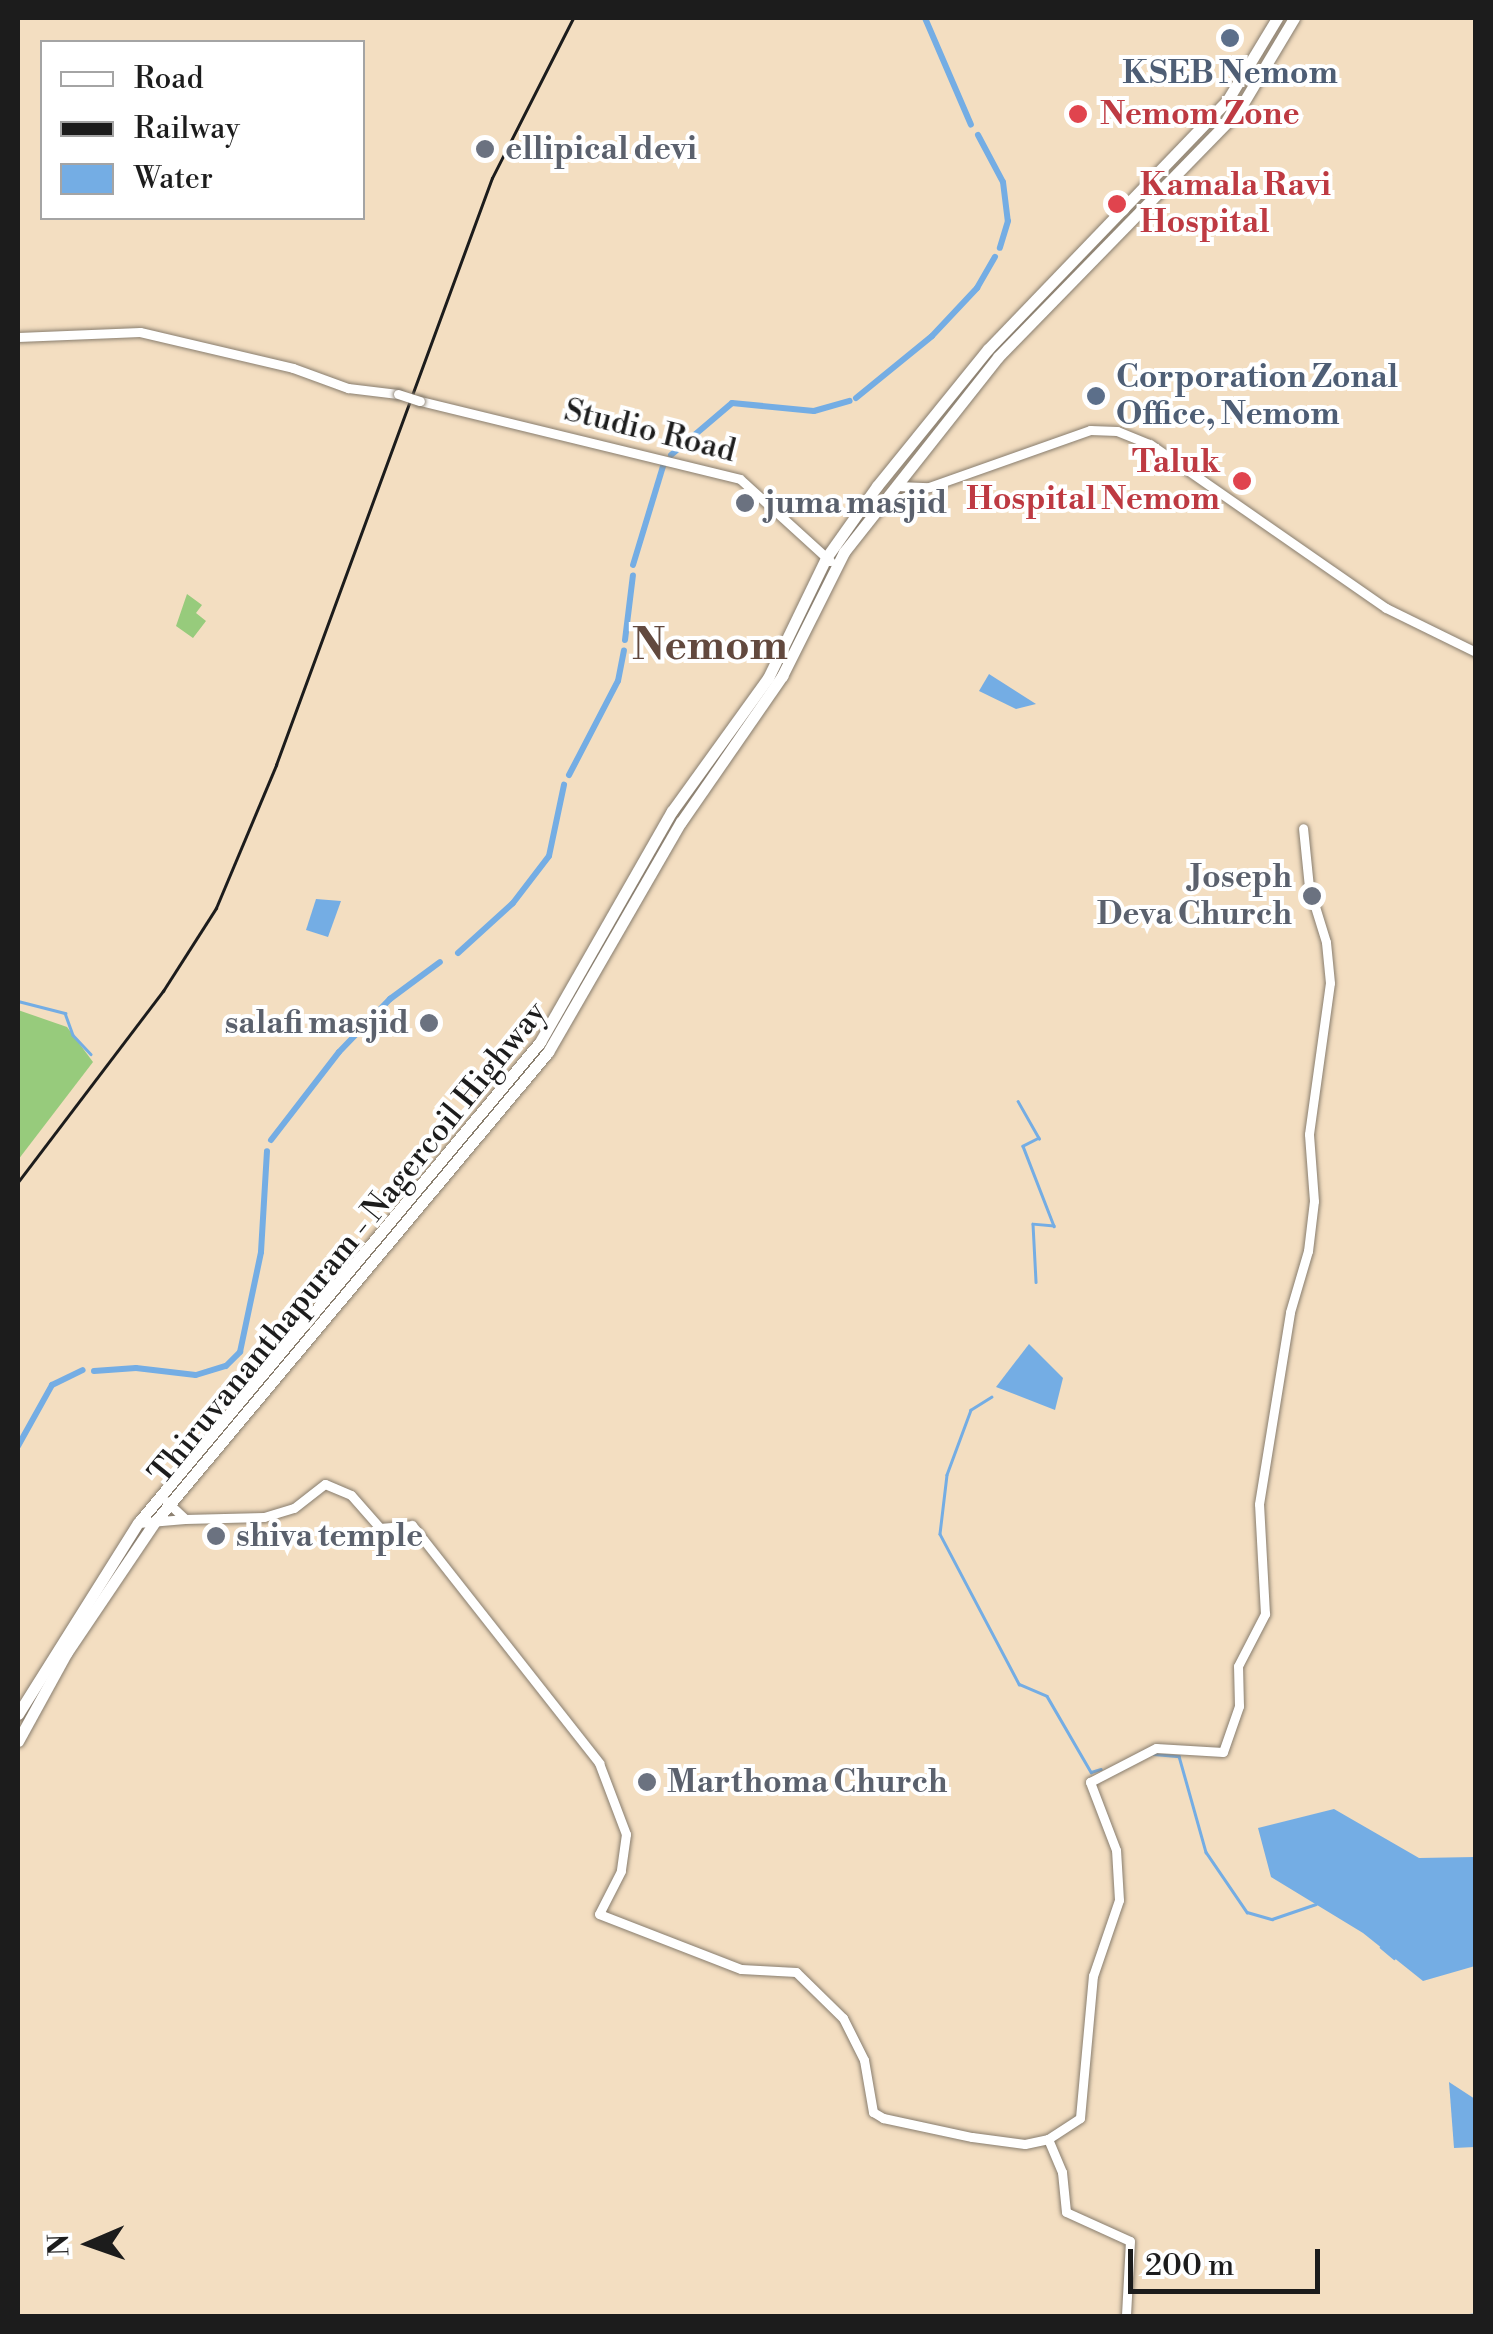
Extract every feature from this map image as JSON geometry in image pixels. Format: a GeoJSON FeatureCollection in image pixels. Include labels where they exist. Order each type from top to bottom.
{"type":"FeatureCollection","features":[{"type":"Feature","properties":{"kind":"main road","name":"Thiruvananthapuram - Nagercoil Highway"},"geometry":{"type":"LineString","coordinates":[[831,562],[998,358],[1184,154],[1238,86],[1278,18]]}},
{"type":"Feature","properties":{"kind":"main road","name":"Thiruvananthapuram - Nagercoil Highway"},"geometry":{"type":"LineString","coordinates":[[18,1714],[138,1524],[165,1500],[548,1052],[680,822],[782,676],[831,562],[884,478],[988,349],[1184,154],[1238,110],[1294,18]]}},
{"type":"Feature","properties":{"kind":"main road"},"geometry":{"type":"LineString","coordinates":[[884,478],[896,486]]}},
{"type":"Feature","properties":{"kind":"main road","name":"Thiruvananthapuram - Nagercoil Highway"},"geometry":{"type":"LineString","coordinates":[[18,1741],[67,1652],[165,1500]]}},
{"type":"Feature","properties":{"kind":"street","name":"Studio Road"},"geometry":{"type":"LineString","coordinates":[[18,337],[140,332],[293,368],[348,388],[398,394],[740,479],[831,562]]}},
{"type":"Feature","properties":{"kind":"street"},"geometry":{"type":"LineString","coordinates":[[874,513],[929,486],[1090,430],[1117,431],[1150,444],[1386,608],[1476,652]]}},
{"type":"Feature","properties":{"kind":"street"},"geometry":{"type":"LineString","coordinates":[[896,486],[929,486]]}},
{"type":"Feature","properties":{"kind":"street"},"geometry":{"type":"LineString","coordinates":[[138,1524],[264,1517],[294,1508],[325,1484],[352,1495],[380,1528],[412,1525],[599,1763],[626,1834],[621,1870],[599,1914],[741,1969],[796,1972],[843,2018],[864,2060],[873,2112],[882,2118],[972,2138],[1025,2144],[1048,2139],[1080,2118],[1094,1976],[1119,1900],[1116,1850],[1090,1782],[1156,1748],[1223,1752],[1239,1706],[1238,1666],[1265,1614],[1259,1504],[1290,1312],[1308,1251],[1314,1200],[1309,1134],[1330,983],[1326,942],[1308,888],[1304,828]]}},
{"type":"Feature","properties":{"kind":"street"},"geometry":{"type":"LineString","coordinates":[[165,1500],[185,1519]]}},
{"type":"Feature","properties":{"kind":"street"},"geometry":{"type":"LineString","coordinates":[[1048,2139],[1062,2172],[1066,2212],[1130,2241],[1126,2316]]}},
{"type":"Feature","properties":{"kind":"green space"},"geometry":{"type":"Polygon","coordinates":[[[187,594],[202,605],[196,613],[206,621],[193,638],[176,626],[187,594]]]}},
{"type":"Feature","properties":{"kind":"green space"},"geometry":{"type":"Polygon","coordinates":[[[18,1010],[67,1027],[93,1062],[18,1160],[18,1010]]]}},
{"type":"Feature","properties":{"kind":"water"},"geometry":{"type":"Polygon","coordinates":[[[989,674],[1036,704],[1016,709],[979,691],[989,674]]]}},
{"type":"Feature","properties":{"kind":"water"},"geometry":{"type":"Polygon","coordinates":[[[316,899],[341,901],[328,937],[306,930],[316,899]]]}},
{"type":"Feature","properties":{"kind":"water"},"geometry":{"type":"Polygon","coordinates":[[[1029,1344],[1063,1378],[1055,1410],[996,1387],[1029,1344]]]}},
{"type":"Feature","properties":{"kind":"water"},"geometry":{"type":"Polygon","coordinates":[[[1334,1809],[1419,1858],[1475,1857],[1475,1966],[1423,1981],[1363,1933],[1271,1877],[1258,1828],[1334,1809]]]}},
{"type":"Feature","properties":{"kind":"water"},"geometry":{"type":"Polygon","coordinates":[[[1449,2082],[1475,2099],[1475,2147],[1454,2148],[1449,2082]]]}},
{"type":"Feature","properties":{"kind":"waterway"},"geometry":{"type":"LineString","coordinates":[[925,18],[971,125]]}},
{"type":"Feature","properties":{"kind":"waterway"},"geometry":{"type":"LineString","coordinates":[[978,135],[1003,182],[1008,221],[1000,248]]}},
{"type":"Feature","properties":{"kind":"waterway"},"geometry":{"type":"LineString","coordinates":[[856,398],[932,336],[977,288],[995,257]]}},
{"type":"Feature","properties":{"kind":"waterway"},"geometry":{"type":"LineString","coordinates":[[671,455],[732,403],[814,411],[850,401]]}},
{"type":"Feature","properties":{"kind":"waterway"},"geometry":{"type":"LineString","coordinates":[[633,565],[664,463]]}},
{"type":"Feature","properties":{"kind":"waterway"},"geometry":{"type":"LineString","coordinates":[[625,640],[633,575]]}},
{"type":"Feature","properties":{"kind":"waterway"},"geometry":{"type":"LineString","coordinates":[[569,775],[618,681],[624,651]]}},
{"type":"Feature","properties":{"kind":"waterway"},"geometry":{"type":"LineString","coordinates":[[458,953],[513,903],[549,856],[564,785]]}},
{"type":"Feature","properties":{"kind":"waterway"},"geometry":{"type":"LineString","coordinates":[[271,1140],[339,1052],[390,999],[440,962]]}},
{"type":"Feature","properties":{"kind":"waterway"},"geometry":{"type":"LineString","coordinates":[[18,1001],[65,1013],[73,1035],[91,1054]]}},
{"type":"Feature","properties":{"kind":"waterway"},"geometry":{"type":"LineString","coordinates":[[1018,1101],[1039,1138],[1023,1146],[1054,1226],[1033,1224],[1036,1282]]}},
{"type":"Feature","properties":{"kind":"waterway"},"geometry":{"type":"LineString","coordinates":[[94,1371],[136,1368],[196,1375],[226,1366],[240,1352],[261,1252],[267,1151]]}},
{"type":"Feature","properties":{"kind":"waterway"},"geometry":{"type":"LineString","coordinates":[[18,1446],[52,1385],[83,1370]]}},
{"type":"Feature","properties":{"kind":"waterway"},"geometry":{"type":"LineString","coordinates":[[992,1397],[971,1410],[947,1475],[940,1534],[1019,1684],[1047,1696],[1091,1772],[1101,1769]]}},
{"type":"Feature","properties":{"kind":"waterway"},"geometry":{"type":"LineString","coordinates":[[1154,1754],[1179,1756],[1206,1852],[1247,1912],[1272,1919],[1316,1904]]}},
{"type":"Feature","properties":{"kind":"waterway"},"geometry":{"type":"LineString","coordinates":[[1381,1947],[1394,1958]]}},
{"type":"Feature","properties":{"kind":"waterway"},"geometry":{"type":"LineString","coordinates":[[1462,2316],[1476,2314]]}},
{"type":"Feature","properties":{"kind":"railway"},"geometry":{"type":"LineString","coordinates":[[18,1182],[163,991],[216,908],[276,765],[492,178],[573,18]]}},
{"type":"Feature","properties":{"kind":"place","name":"KSEB Nemom"},"geometry":{"type":"Point","coordinates":[1230,38]}},
{"type":"Feature","properties":{"kind":"place","name":"Nemom Zone"},"geometry":{"type":"Point","coordinates":[1078,114]}},
{"type":"Feature","properties":{"kind":"place","name":"ellipical devi"},"geometry":{"type":"Point","coordinates":[485,149]}},
{"type":"Feature","properties":{"kind":"place","name":"Kamala Ravi Hospital"},"geometry":{"type":"Point","coordinates":[1117,204]}},
{"type":"Feature","properties":{"kind":"place","name":"Corporation Zonal Office, Nemom"},"geometry":{"type":"Point","coordinates":[1096,396]}},
{"type":"Feature","properties":{"kind":"place","name":"Taluk Hospital Nemom"},"geometry":{"type":"Point","coordinates":[1242,481]}},
{"type":"Feature","properties":{"kind":"place","name":"juma masjid"},"geometry":{"type":"Point","coordinates":[745,503]}},
{"type":"Feature","properties":{"kind":"place","name":"Joseph Deva Church"},"geometry":{"type":"Point","coordinates":[1312,896]}},
{"type":"Feature","properties":{"kind":"place","name":"salafi masjid"},"geometry":{"type":"Point","coordinates":[429,1023]}},
{"type":"Feature","properties":{"kind":"place","name":"shiva temple"},"geometry":{"type":"Point","coordinates":[216,1536]}},
{"type":"Feature","properties":{"kind":"place","name":"Marthoma Church"},"geometry":{"type":"Point","coordinates":[647,1782]}},
{"type":"Feature","properties":{"kind":"district","name":"Nemom"},"geometry":{"type":"Point","coordinates":[710,647]}}]}
